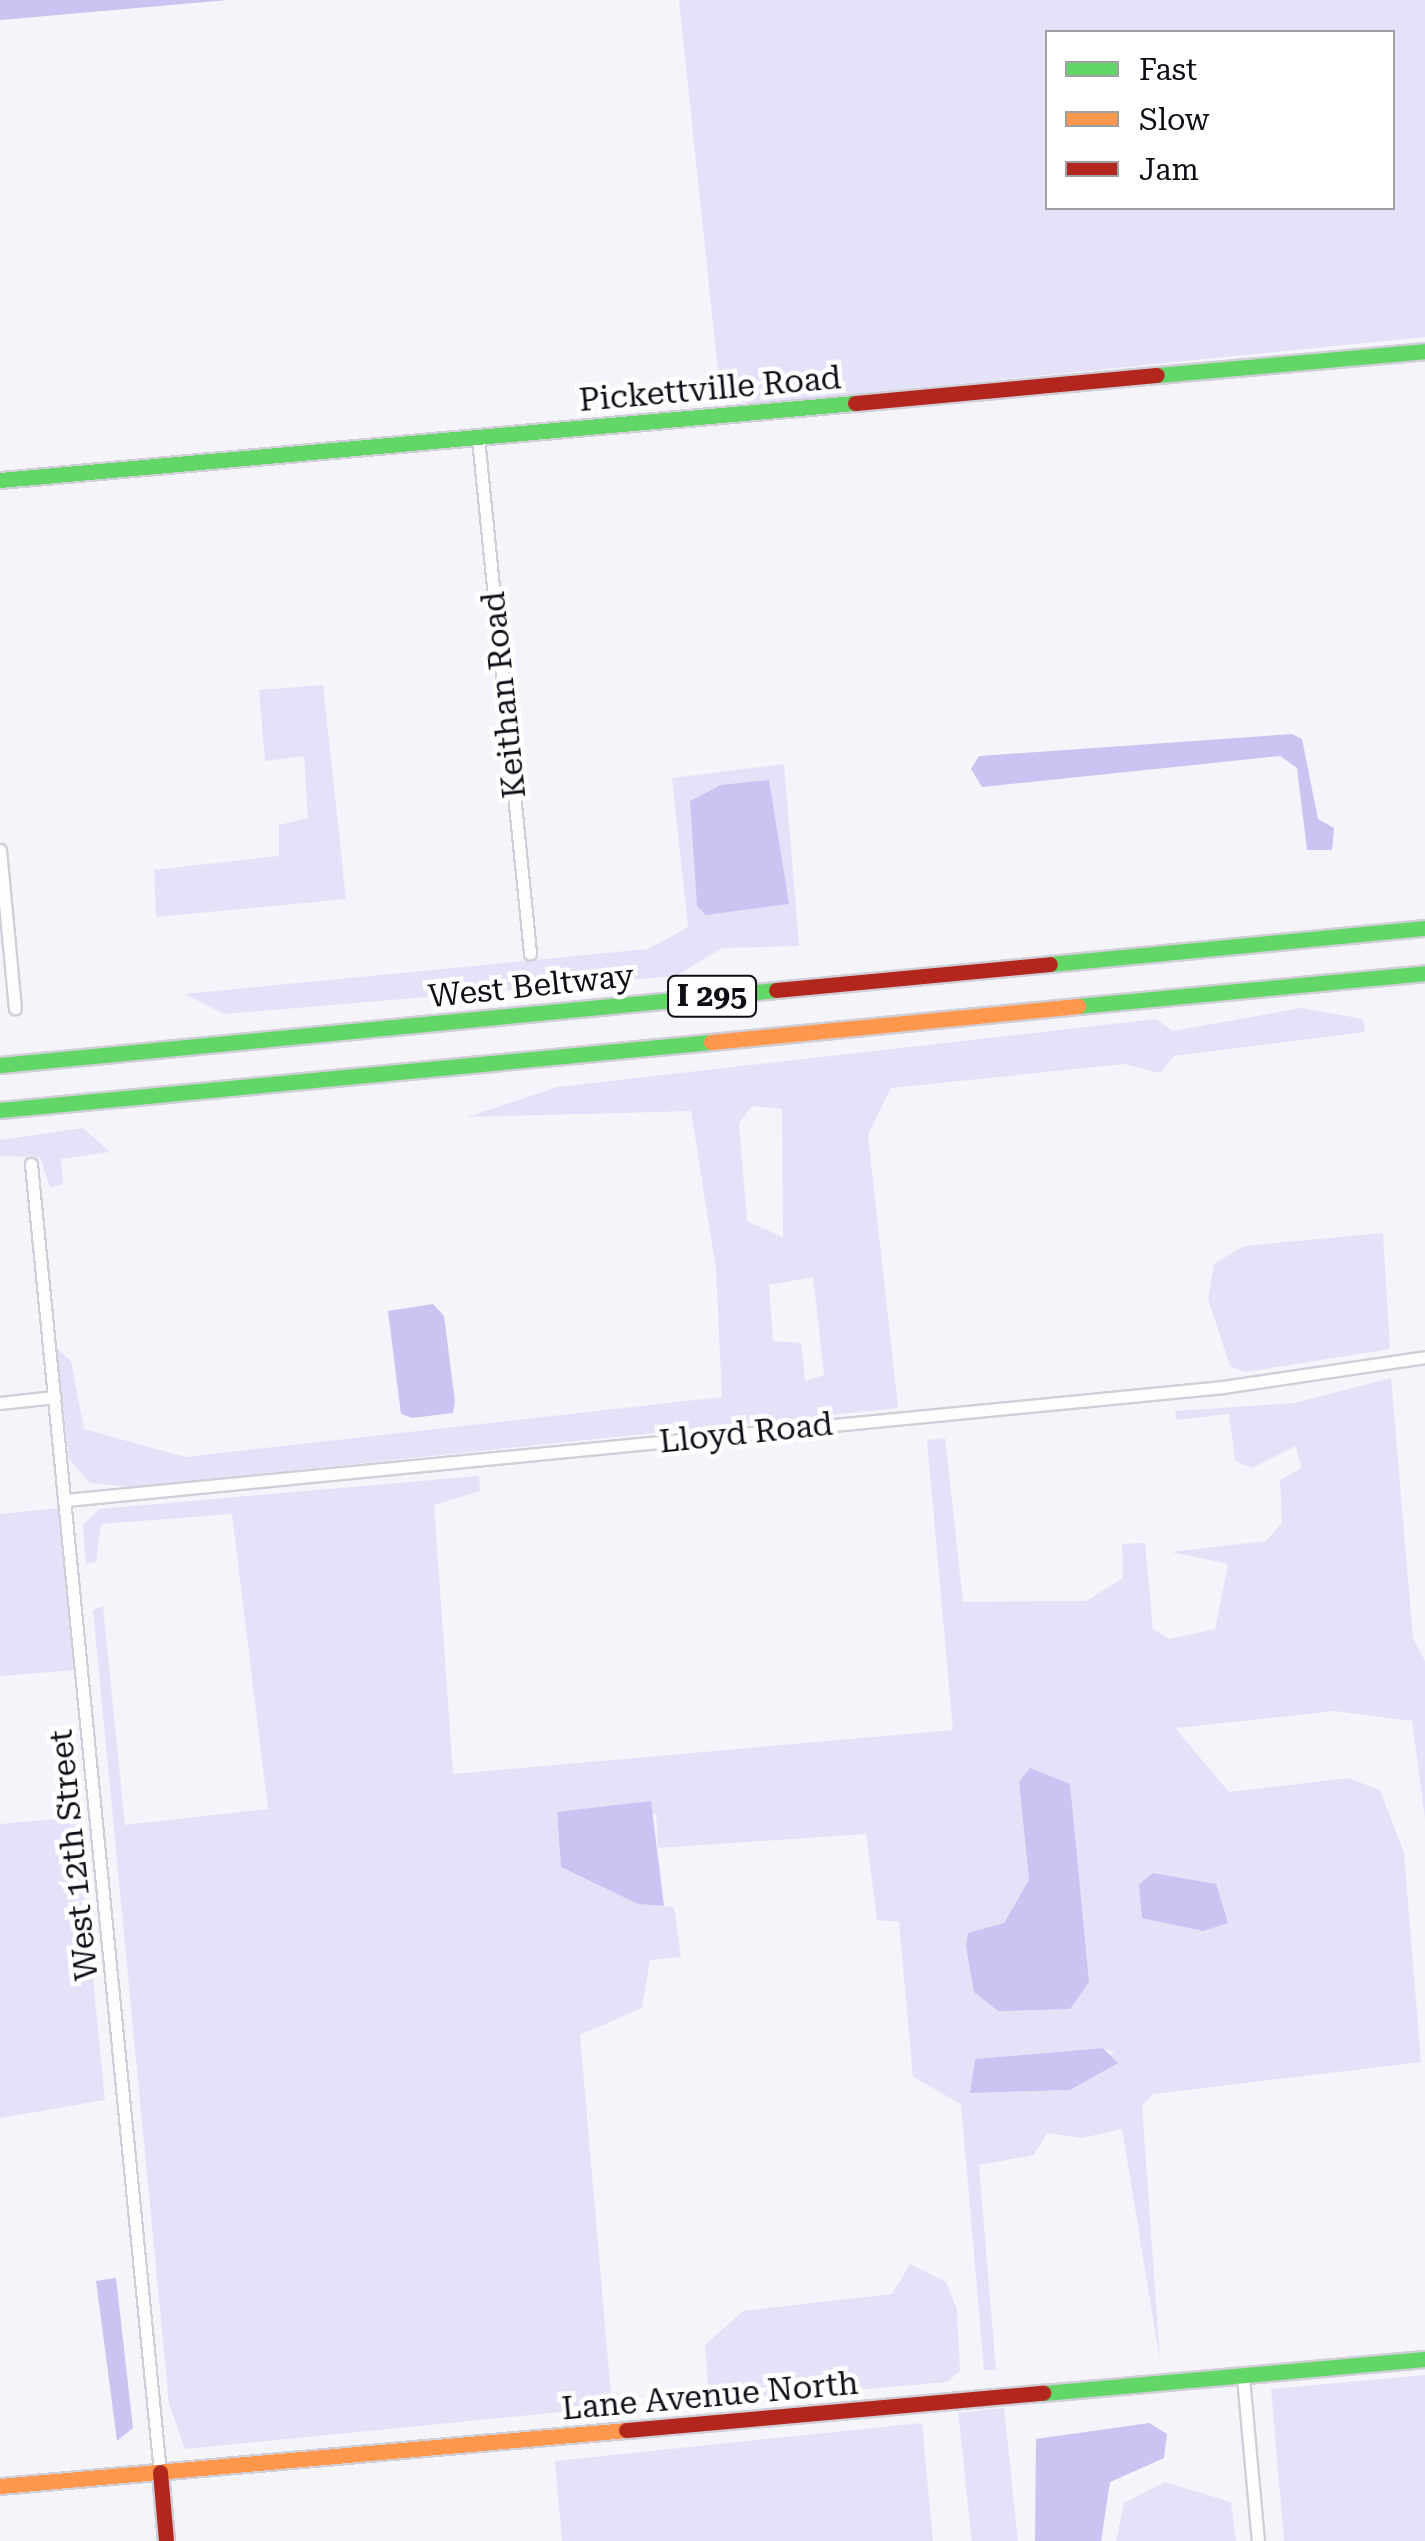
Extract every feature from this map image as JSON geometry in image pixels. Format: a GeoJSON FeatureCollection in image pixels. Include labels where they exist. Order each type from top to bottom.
{"type":"FeatureCollection","features":[{"type":"Feature","properties":{"kind":"main road","name":"Pickettville Road"},"geometry":{"type":"LineString","coordinates":[[0,480],[1425,351]]}},
{"type":"Feature","properties":{"kind":"main road","name":"West Beltway"},"geometry":{"type":"LineString","coordinates":[[0,1065],[1425,928]]}},
{"type":"Feature","properties":{"kind":"main road","name":"I 295"},"geometry":{"type":"LineString","coordinates":[[0,1110],[1425,973]]}},
{"type":"Feature","properties":{"kind":"main road","name":"Lane Avenue North"},"geometry":{"type":"LineString","coordinates":[[0,2486],[1425,2359]]}},
{"type":"Feature","properties":{"kind":"main road","name":"West 12th Street"},"geometry":{"type":"LineString","coordinates":[[160,2472],[166,2541]]}},
{"type":"Feature","properties":{"kind":"street","name":"Keithan Road"},"geometry":{"type":"LineString","coordinates":[[478,438],[530,952]]}},
{"type":"Feature","properties":{"kind":"street"},"geometry":{"type":"LineString","coordinates":[[0,850],[15,1008]]}},
{"type":"Feature","properties":{"kind":"street","name":"West 12th Street"},"geometry":{"type":"LineString","coordinates":[[30,1164],[160,2472]]}},
{"type":"Feature","properties":{"kind":"street","name":"Lloyd Road"},"geometry":{"type":"LineString","coordinates":[[66,1500],[1204,1389],[1425,1358]]}},
{"type":"Feature","properties":{"kind":"street"},"geometry":{"type":"LineString","coordinates":[[0,1403],[54,1397]]}},
{"type":"Feature","properties":{"kind":"street"},"geometry":{"type":"LineString","coordinates":[[1243,2376],[1258,2541]]}},
{"type":"Feature","properties":{"kind":"shaded area"},"geometry":{"type":"Polygon","coordinates":[[[0,0],[228,0],[0,20],[0,0]]]}},
{"type":"Feature","properties":{"kind":"shaded area"},"geometry":{"type":"Polygon","coordinates":[[[679,0],[1425,0],[1425,337],[755,404],[721,400],[679,0]]]}},
{"type":"Feature","properties":{"kind":"shaded area"},"geometry":{"type":"Polygon","coordinates":[[[323,685],[346,899],[156,917],[154,870],[279,856],[279,825],[308,818],[304,756],[265,761],[259,690],[323,685]]]}},
{"type":"Feature","properties":{"kind":"shaded area"},"geometry":{"type":"Polygon","coordinates":[[[1292,734],[1302,739],[1318,819],[1334,828],[1332,850],[1307,850],[1297,768],[1280,756],[982,787],[971,769],[979,756],[1292,734]]]}},
{"type":"Feature","properties":{"kind":"shaded area"},"geometry":{"type":"Polygon","coordinates":[[[784,764],[799,946],[722,948],[676,976],[224,1014],[185,994],[648,949],[688,927],[672,778],[784,764]]]}},
{"type":"Feature","properties":{"kind":"shaded area"},"geometry":{"type":"Polygon","coordinates":[[[769,780],[789,904],[706,915],[697,906],[690,801],[721,785],[769,780]]]}},
{"type":"Feature","properties":{"kind":"shaded area"},"geometry":{"type":"Polygon","coordinates":[[[1301,1008],[1363,1019],[1365,1032],[1174,1056],[1160,1073],[1124,1064],[891,1088],[868,1135],[898,1408],[130,1487],[90,1483],[69,1459],[56,1348],[71,1361],[84,1429],[185,1457],[722,1397],[716,1269],[691,1111],[467,1117],[558,1087],[1156,1019],[1173,1031],[1301,1008]],[[752,1106],[739,1123],[747,1221],[783,1237],[782,1109],[752,1106]],[[813,1277],[769,1285],[773,1341],[801,1343],[805,1381],[824,1375],[813,1277]]]}},
{"type":"Feature","properties":{"kind":"shaded area"},"geometry":{"type":"Polygon","coordinates":[[[83,1128],[110,1152],[61,1159],[63,1184],[50,1187],[40,1157],[0,1156],[0,1140],[83,1128]]]}},
{"type":"Feature","properties":{"kind":"shaded area"},"geometry":{"type":"Polygon","coordinates":[[[1383,1233],[1390,1349],[1245,1372],[1230,1366],[1208,1299],[1214,1264],[1244,1246],[1383,1233]]]}},
{"type":"Feature","properties":{"kind":"shaded area"},"geometry":{"type":"Polygon","coordinates":[[[433,1304],[444,1316],[455,1402],[453,1413],[412,1418],[401,1414],[388,1311],[433,1304]]]}},
{"type":"Feature","properties":{"kind":"shaded area"},"geometry":{"type":"Polygon","coordinates":[[[1391,1378],[1413,1638],[1425,1661],[1425,1818],[1412,1721],[1335,1711],[1175,1728],[1229,1792],[1348,1778],[1380,1790],[1404,1853],[1421,2062],[1153,2094],[1142,2106],[1160,2361],[1122,2129],[1082,2138],[1047,2133],[1034,2155],[979,2165],[996,2370],[984,2370],[961,2104],[913,2077],[899,1922],[877,1920],[866,1834],[658,1848],[656,1814],[557,1812],[561,1867],[638,1904],[674,1907],[681,1957],[650,1960],[642,2008],[580,2035],[612,2407],[185,2449],[169,2404],[93,1610],[103,1606],[125,1825],[268,1809],[232,1514],[101,1524],[96,1562],[86,1564],[83,1525],[99,1509],[479,1476],[480,1491],[434,1505],[453,1774],[953,1730],[927,1440],[945,1438],[963,1602],[1086,1601],[1123,1578],[1122,1544],[1145,1543],[1153,1629],[1169,1639],[1215,1629],[1228,1564],[1171,1552],[1266,1541],[1282,1523],[1280,1480],[1301,1468],[1296,1446],[1252,1468],[1235,1461],[1229,1414],[1176,1420],[1175,1411],[1295,1403],[1391,1378]],[[1019,1782],[1029,1880],[1004,1923],[1070,2009],[1019,1782]],[[1103,2048],[976,2059],[970,2093],[1070,2090],[1114,2052],[1103,2048]]]}},
{"type":"Feature","properties":{"kind":"shaded area"},"geometry":{"type":"Polygon","coordinates":[[[59,1508],[74,1670],[0,1676],[0,1514],[59,1508]]]}},
{"type":"Feature","properties":{"kind":"shaded area"},"geometry":{"type":"Polygon","coordinates":[[[1030,1768],[1070,1784],[1089,1982],[1070,2009],[998,2011],[974,1992],[966,1946],[968,1933],[1004,1923],[1029,1880],[1019,1782],[1030,1768]]]}},
{"type":"Feature","properties":{"kind":"shaded area"},"geometry":{"type":"Polygon","coordinates":[[[651,1801],[664,1906],[638,1904],[561,1867],[557,1812],[651,1801]]]}},
{"type":"Feature","properties":{"kind":"shaded area"},"geometry":{"type":"Polygon","coordinates":[[[77,1817],[105,2100],[0,2118],[0,1824],[77,1817]]]}},
{"type":"Feature","properties":{"kind":"shaded area"},"geometry":{"type":"Polygon","coordinates":[[[1153,1873],[1216,1884],[1228,1923],[1203,1931],[1142,1918],[1139,1884],[1153,1873]]]}},
{"type":"Feature","properties":{"kind":"shaded area"},"geometry":{"type":"Polygon","coordinates":[[[1103,2048],[1118,2063],[1070,2090],[970,2093],[975,2059],[1103,2048]]]}},
{"type":"Feature","properties":{"kind":"shaded area"},"geometry":{"type":"Polygon","coordinates":[[[910,2264],[946,2282],[957,2309],[960,2371],[947,2382],[709,2403],[705,2345],[743,2311],[892,2294],[910,2264]]]}},
{"type":"Feature","properties":{"kind":"shaded area"},"geometry":{"type":"Polygon","coordinates":[[[116,2278],[133,2428],[117,2441],[96,2281],[116,2278]]]}},
{"type":"Feature","properties":{"kind":"shaded area"},"geometry":{"type":"Polygon","coordinates":[[[1425,2375],[1425,2541],[1284,2541],[1271,2389],[1425,2375]]]}},
{"type":"Feature","properties":{"kind":"shaded area"},"geometry":{"type":"Polygon","coordinates":[[[1004,2408],[1018,2541],[972,2541],[958,2413],[1004,2408]]]}},
{"type":"Feature","properties":{"kind":"shaded area"},"geometry":{"type":"Polygon","coordinates":[[[922,2423],[933,2541],[562,2541],[555,2461],[922,2423]]]}},
{"type":"Feature","properties":{"kind":"shaded area"},"geometry":{"type":"Polygon","coordinates":[[[1149,2423],[1167,2434],[1164,2458],[1110,2482],[1101,2541],[1035,2541],[1036,2439],[1149,2423]]]}},
{"type":"Feature","properties":{"kind":"shaded area"},"geometry":{"type":"Polygon","coordinates":[[[1165,2482],[1231,2502],[1236,2541],[1116,2541],[1124,2503],[1165,2482]]]}},
{"type":"Feature","properties":{"kind":"traffic: fast"},"geometry":{"type":"LineString","coordinates":[[1157,375],[1425,351]]}},
{"type":"Feature","properties":{"kind":"traffic: fast"},"geometry":{"type":"LineString","coordinates":[[0,480],[855,403]]}},
{"type":"Feature","properties":{"kind":"traffic: fast"},"geometry":{"type":"LineString","coordinates":[[1050,964],[1425,928]]}},
{"type":"Feature","properties":{"kind":"traffic: fast"},"geometry":{"type":"LineString","coordinates":[[1078,1006],[1425,973]]}},
{"type":"Feature","properties":{"kind":"traffic: fast"},"geometry":{"type":"LineString","coordinates":[[0,1065],[776,990]]}},
{"type":"Feature","properties":{"kind":"traffic: fast"},"geometry":{"type":"LineString","coordinates":[[0,1110],[711,1042]]}},
{"type":"Feature","properties":{"kind":"traffic: fast"},"geometry":{"type":"LineString","coordinates":[[1043,2393],[1425,2359]]}},
{"type":"Feature","properties":{"kind":"traffic: slow"},"geometry":{"type":"LineString","coordinates":[[711,1042],[1078,1006]]}},
{"type":"Feature","properties":{"kind":"traffic: slow"},"geometry":{"type":"LineString","coordinates":[[0,2486],[626,2430]]}},
{"type":"Feature","properties":{"kind":"traffic: jam"},"geometry":{"type":"LineString","coordinates":[[855,403],[1157,375]]}},
{"type":"Feature","properties":{"kind":"traffic: jam"},"geometry":{"type":"LineString","coordinates":[[776,990],[1050,964]]}},
{"type":"Feature","properties":{"kind":"traffic: jam"},"geometry":{"type":"LineString","coordinates":[[626,2430],[1043,2393]]}},
{"type":"Feature","properties":{"kind":"traffic: jam"},"geometry":{"type":"LineString","coordinates":[[160,2472],[166,2541]]}}]}
